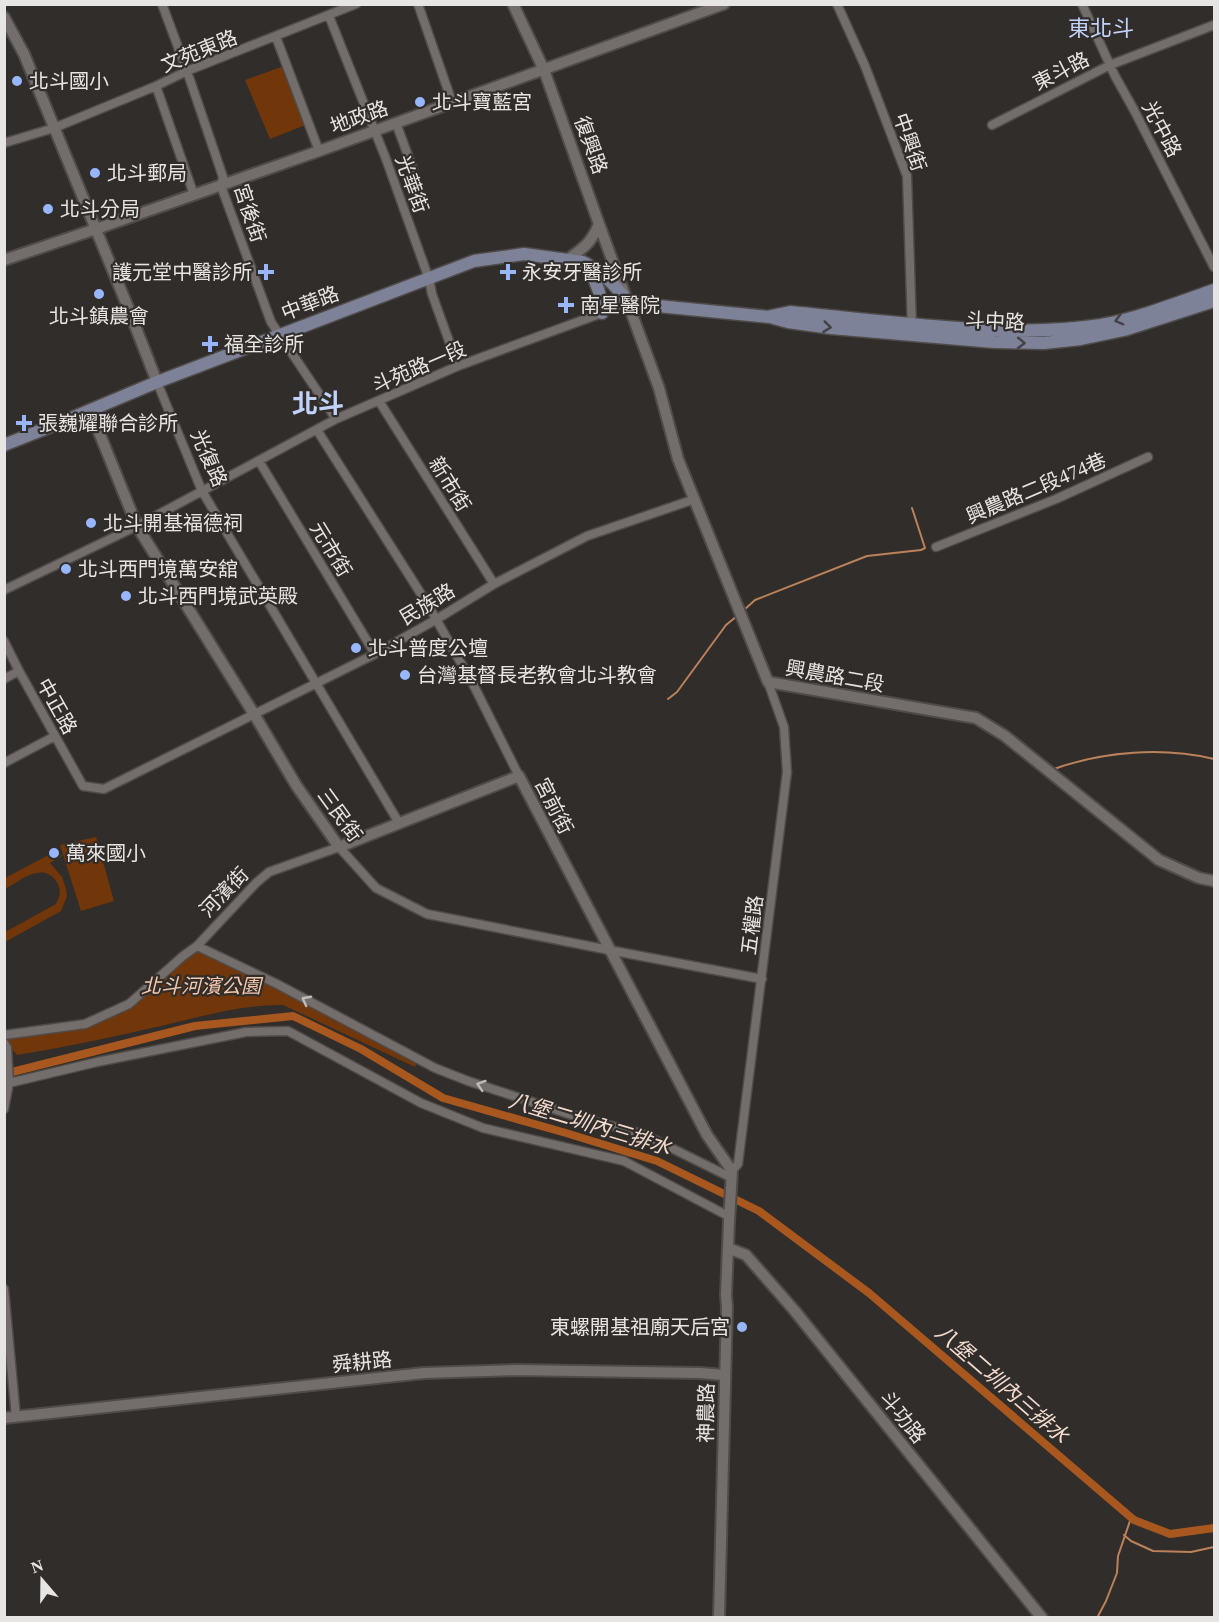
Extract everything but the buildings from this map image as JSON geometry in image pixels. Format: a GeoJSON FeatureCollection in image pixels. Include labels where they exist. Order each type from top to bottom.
{"type":"FeatureCollection","features":[{"type":"Feature","properties":{"kind":"main road","name":"中華路"},"geometry":{"type":"LineString","coordinates":[[4,445],[157,382],[474,261],[524,254],[587,264],[610,281],[627,300]]}},
{"type":"Feature","properties":{"kind":"main road"},"geometry":{"type":"LineString","coordinates":[[587,264],[599,288],[602,313]]}},
{"type":"Feature","properties":{"kind":"main road","name":"斗中路"},"geometry":{"type":"LineString","coordinates":[[627,300],[658,306],[770,317],[831,328],[912,330],[994,342],[1044,343],[1081,339],[1124,330],[1215,290]]}},
{"type":"Feature","properties":{"kind":"main road","name":"斗中路"},"geometry":{"type":"LineString","coordinates":[[1151,317],[1215,301]]}},
{"type":"Feature","properties":{"kind":"street","name":"宮後街"},"geometry":{"type":"LineString","coordinates":[[162,4],[188,71],[223,177],[221,186],[271,322],[336,419]]}},
{"type":"Feature","properties":{"kind":"street","name":"文苑東路"},"geometry":{"type":"LineString","coordinates":[[4,144],[54,128],[188,71],[356,4]]}},
{"type":"Feature","properties":{"kind":"street"},"geometry":{"type":"LineString","coordinates":[[418,4],[452,102]]}},
{"type":"Feature","properties":{"kind":"street","name":"復興路"},"geometry":{"type":"LineString","coordinates":[[513,4],[544,70],[627,300]]}},
{"type":"Feature","properties":{"kind":"street","name":"地政路"},"geometry":{"type":"LineString","coordinates":[[4,260],[221,186],[724,4]]}},
{"type":"Feature","properties":{"kind":"street","name":"中興街"},"geometry":{"type":"LineString","coordinates":[[837,4],[865,66],[907,177],[912,330]]}},
{"type":"Feature","properties":{"kind":"street","name":"光中路"},"geometry":{"type":"LineString","coordinates":[[1082,4],[1110,65],[1215,267]]}},
{"type":"Feature","properties":{"kind":"street","name":"光華街"},"geometry":{"type":"LineString","coordinates":[[329,16],[429,279],[432,294],[458,366]]}},
{"type":"Feature","properties":{"kind":"street","name":"光復路"},"geometry":{"type":"LineString","coordinates":[[4,18],[24,54],[202,491],[399,823]]}},
{"type":"Feature","properties":{"kind":"street","name":"東斗路"},"geometry":{"type":"LineString","coordinates":[[992,125],[1110,65],[1215,25]]}},
{"type":"Feature","properties":{"kind":"street"},"geometry":{"type":"LineString","coordinates":[[276,37],[319,151]]}},
{"type":"Feature","properties":{"kind":"street"},"geometry":{"type":"LineString","coordinates":[[156,86],[194,195]]}},
{"type":"Feature","properties":{"kind":"street"},"geometry":{"type":"LineString","coordinates":[[396,123],[413,169]]}},
{"type":"Feature","properties":{"kind":"street"},"geometry":{"type":"LineString","coordinates":[[567,260],[583,249],[593,238],[599,224]]}},
{"type":"Feature","properties":{"kind":"street","name":"斗苑路一段"},"geometry":{"type":"LineString","coordinates":[[4,590],[137,526],[336,419],[458,366],[602,313],[627,300]]}},
{"type":"Feature","properties":{"kind":"street","name":"興農路二段"},"geometry":{"type":"LineString","coordinates":[[627,300],[659,388],[676,451],[768,682],[976,718],[1005,736],[1159,860],[1199,878],[1215,881]]}},
{"type":"Feature","properties":{"kind":"street","name":"新市街"},"geometry":{"type":"LineString","coordinates":[[379,401],[494,584]]}},
{"type":"Feature","properties":{"kind":"street","name":"三民街"},"geometry":{"type":"LineString","coordinates":[[90,410],[137,526],[296,785],[339,846],[376,888],[427,914],[762,979]]}},
{"type":"Feature","properties":{"kind":"street","name":"宮前街"},"geometry":{"type":"LineString","coordinates":[[317,430],[436,619],[474,686],[609,950],[707,1135],[732,1177]]}},
{"type":"Feature","properties":{"kind":"street","name":"興農路二段474巷"},"geometry":{"type":"LineString","coordinates":[[936,547],[1056,499],[1148,457]]}},
{"type":"Feature","properties":{"kind":"street","name":"元市街"},"geometry":{"type":"LineString","coordinates":[[258,461],[375,654]]}},
{"type":"Feature","properties":{"kind":"street","name":"民族路"},"geometry":{"type":"LineString","coordinates":[[83,786],[104,789],[316,684],[375,654],[494,584],[587,536],[695,499]]}},
{"type":"Feature","properties":{"kind":"street","name":"中正路"},"geometry":{"type":"LineString","coordinates":[[4,641],[83,786]]}},
{"type":"Feature","properties":{"kind":"street"},"geometry":{"type":"LineString","coordinates":[[4,679],[19,671]]}},
{"type":"Feature","properties":{"kind":"street","name":"五權路"},"geometry":{"type":"LineString","coordinates":[[732,1177],[738,1164],[787,772],[784,727],[768,682]]}},
{"type":"Feature","properties":{"kind":"street"},"geometry":{"type":"LineString","coordinates":[[4,763],[55,736]]}},
{"type":"Feature","properties":{"kind":"street","name":"河濱街"},"geometry":{"type":"LineString","coordinates":[[4,1035],[85,1024],[129,1004],[197,946],[269,872],[519,776]]}},
{"type":"Feature","properties":{"kind":"street"},"geometry":{"type":"LineString","coordinates":[[9,1083],[97,1062],[246,1032],[288,1031],[421,1103],[483,1128],[624,1161],[730,1213],[732,1177],[643,1134],[581,1118],[435,1068],[277,984],[197,946]]}},
{"type":"Feature","properties":{"kind":"street"},"geometry":{"type":"LineString","coordinates":[[4,1109],[9,1083],[6,1045]]}},
{"type":"Feature","properties":{"kind":"street","name":"神農路"},"geometry":{"type":"LineString","coordinates":[[719,1617],[730,1213]]}},
{"type":"Feature","properties":{"kind":"street","name":"斗功路"},"geometry":{"type":"LineString","coordinates":[[728,1248],[746,1255],[794,1310],[1042,1617]]}},
{"type":"Feature","properties":{"kind":"street"},"geometry":{"type":"LineString","coordinates":[[4,1289],[10,1417]]}},
{"type":"Feature","properties":{"kind":"street","name":"舜耕路"},"geometry":{"type":"LineString","coordinates":[[10,1417],[424,1373],[517,1370],[724,1375]]}},
{"type":"Feature","properties":{"kind":"green space"},"geometry":{"type":"Polygon","coordinates":[[[284,66],[308,124],[270,139],[245,80],[284,66]]]}},
{"type":"Feature","properties":{"kind":"green space"},"geometry":{"type":"Polygon","coordinates":[[[96,837],[114,901],[81,911],[60,845],[96,837]]]}},
{"type":"Feature","properties":{"kind":"green space"},"geometry":{"type":"Polygon","coordinates":[[[58,850],[62,856],[50,863],[62,877],[66,889],[67,896],[61,911],[5,942],[5,932],[56,904],[60,892],[56,881],[51,875],[45,873],[31,874],[5,889],[5,878],[58,850]]]}},
{"type":"Feature","properties":{"kind":"green space","name":"北斗河濱公園"},"geometry":{"type":"Polygon","coordinates":[[[196,951],[305,999],[417,1062],[415,1067],[283,1005],[237,1009],[17,1055],[5,1041],[12,1038],[83,1029],[131,1005],[196,951]]]}},
{"type":"Feature","properties":{"kind":"waterway"},"geometry":{"type":"LineString","coordinates":[[744,610],[755,600],[867,556],[925,548],[912,508]]}},
{"type":"Feature","properties":{"kind":"waterway"},"geometry":{"type":"LineString","coordinates":[[668,699],[677,692],[726,625],[737,616]]}},
{"type":"Feature","properties":{"kind":"waterway"},"geometry":{"type":"LineString","coordinates":[[1054,769],[1093,758],[1134,753],[1175,753],[1214,759]]}},
{"type":"Feature","properties":{"kind":"waterway","name":"八堡二圳內三排水"},"geometry":{"type":"LineString","coordinates":[[4,1074],[195,1026],[293,1016],[361,1049],[443,1098],[657,1161],[759,1211],[869,1293],[1134,1520],[1170,1534],[1214,1528]]}},
{"type":"Feature","properties":{"kind":"waterway"},"geometry":{"type":"LineString","coordinates":[[1097,1618],[1117,1573],[1118,1556],[1131,1518]]}},
{"type":"Feature","properties":{"kind":"waterway"},"geometry":{"type":"LineString","coordinates":[[1124,1535],[1131,1541],[1153,1551],[1191,1552],[1214,1547]]}},
{"type":"Feature","properties":{"kind":"place","name":"北斗國小"},"geometry":{"type":"Point","coordinates":[17,81]}},
{"type":"Feature","properties":{"kind":"place","name":"北斗寶藍宮"},"geometry":{"type":"Point","coordinates":[420,102]}},
{"type":"Feature","properties":{"kind":"place","name":"北斗郵局"},"geometry":{"type":"Point","coordinates":[95,173]}},
{"type":"Feature","properties":{"kind":"place","name":"北斗分局"},"geometry":{"type":"Point","coordinates":[48,209]}},
{"type":"Feature","properties":{"kind":"place","name":"護元堂中醫診所"},"geometry":{"type":"Point","coordinates":[266,272]}},
{"type":"Feature","properties":{"kind":"place","name":"永安牙醫診所"},"geometry":{"type":"Point","coordinates":[508,272]}},
{"type":"Feature","properties":{"kind":"place","name":"北斗鎮農會"},"geometry":{"type":"Point","coordinates":[99,294]}},
{"type":"Feature","properties":{"kind":"place","name":"南星醫院"},"geometry":{"type":"Point","coordinates":[566,305]}},
{"type":"Feature","properties":{"kind":"place","name":"福全診所"},"geometry":{"type":"Point","coordinates":[210,344]}},
{"type":"Feature","properties":{"kind":"place","name":"張巍耀聯合診所"},"geometry":{"type":"Point","coordinates":[24,423]}},
{"type":"Feature","properties":{"kind":"place","name":"北斗開基福德祠"},"geometry":{"type":"Point","coordinates":[91,523]}},
{"type":"Feature","properties":{"kind":"place","name":"北斗西門境萬安舘"},"geometry":{"type":"Point","coordinates":[66,569]}},
{"type":"Feature","properties":{"kind":"place","name":"北斗西門境武英殿"},"geometry":{"type":"Point","coordinates":[126,596]}},
{"type":"Feature","properties":{"kind":"place","name":"北斗普度公壇"},"geometry":{"type":"Point","coordinates":[356,648]}},
{"type":"Feature","properties":{"kind":"place","name":"台灣基督長老教會北斗教會"},"geometry":{"type":"Point","coordinates":[405,675]}},
{"type":"Feature","properties":{"kind":"place","name":"萬來國小"},"geometry":{"type":"Point","coordinates":[54,853]}},
{"type":"Feature","properties":{"kind":"place","name":"東螺開基祖廟天后宮"},"geometry":{"type":"Point","coordinates":[742,1327]}},
{"type":"Feature","properties":{"kind":"district","name":"東北斗"},"geometry":{"type":"Point","coordinates":[1101,28]}},
{"type":"Feature","properties":{"kind":"district","name":"北斗"},"geometry":{"type":"Point","coordinates":[318,404]}}]}
